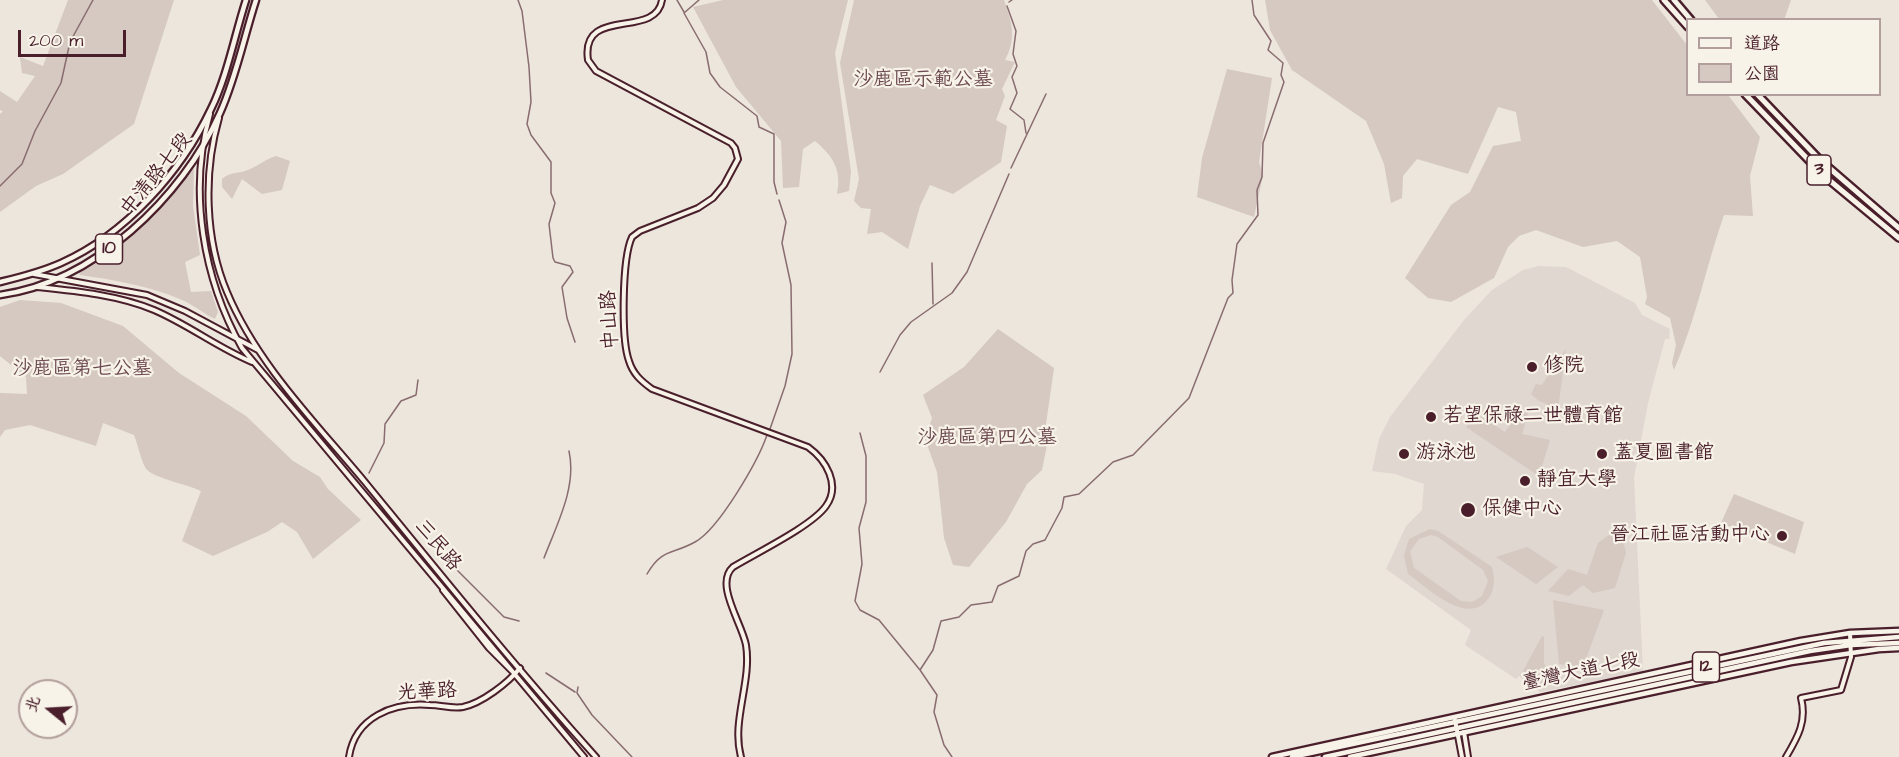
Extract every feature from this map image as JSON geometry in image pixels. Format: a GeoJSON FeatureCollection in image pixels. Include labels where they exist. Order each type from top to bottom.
{"type":"FeatureCollection","features":[{"type":"Feature","properties":{"kind":"highway"},"geometry":{"type":"LineString","coordinates":[[1664,0],[1686,25]]}},
{"type":"Feature","properties":{"kind":"highway"},"geometry":{"type":"LineString","coordinates":[[1674,0],[1689,18]]}},
{"type":"Feature","properties":{"kind":"highway","name":"3"},"geometry":{"type":"LineString","coordinates":[[1747,96],[1823,175],[1899,238]]}},
{"type":"Feature","properties":{"kind":"highway","name":"3"},"geometry":{"type":"LineString","coordinates":[[1759,96],[1820,160],[1899,228]]}},
{"type":"Feature","properties":{"kind":"main road","name":"中清路七段"},"geometry":{"type":"LineString","coordinates":[[0,282],[34,274],[83,251],[130,217],[168,176],[212,107],[246,0]]}},
{"type":"Feature","properties":{"kind":"main road","name":"中清路七段"},"geometry":{"type":"LineString","coordinates":[[0,295],[37,287],[94,259],[132,231],[168,193],[203,144],[221,112],[256,0]]}},
{"type":"Feature","properties":{"kind":"main road","name":"臺灣大道七段"},"geometry":{"type":"LineString","coordinates":[[1272,757],[1773,647],[1850,633],[1899,631]]}},
{"type":"Feature","properties":{"kind":"main road","name":"臺灣大道七段"},"geometry":{"type":"LineString","coordinates":[[1463,719],[1769,654],[1899,637]]}},
{"type":"Feature","properties":{"kind":"main road","name":"臺灣大道七段"},"geometry":{"type":"LineString","coordinates":[[1350,757],[1718,669],[1851,642],[1899,643]]}},
{"type":"Feature","properties":{"kind":"main road","name":"臺灣大道七段"},"geometry":{"type":"LineString","coordinates":[[1465,728],[1768,667],[1851,653],[1899,648]]}},
{"type":"Feature","properties":{"kind":"main road","name":"臺灣大道七段"},"geometry":{"type":"LineString","coordinates":[[1292,757],[1455,718]]}},
{"type":"Feature","properties":{"kind":"main road"},"geometry":{"type":"LineString","coordinates":[[1455,718],[1463,719]]}},
{"type":"Feature","properties":{"kind":"main road","name":"臺灣大道七段"},"geometry":{"type":"LineString","coordinates":[[1325,757],[1457,731]]}},
{"type":"Feature","properties":{"kind":"street","name":"中山路"},"geometry":{"type":"LineString","coordinates":[[662,0],[657,12],[646,18],[597,31],[589,39],[588,60],[596,71],[731,143],[738,159],[724,185],[706,204],[632,237],[628,247],[624,279],[626,349],[629,363],[640,381],[652,389],[808,447],[825,461],[831,483],[830,499],[819,514],[733,567],[726,578],[727,592],[747,647],[738,739],[741,757]]}},
{"type":"Feature","properties":{"kind":"street","name":"三民路"},"geometry":{"type":"LineString","coordinates":[[212,107],[203,144],[200,200],[205,241],[215,287],[238,341],[253,362],[584,757]]}},
{"type":"Feature","properties":{"kind":"street","name":"三民路"},"geometry":{"type":"LineString","coordinates":[[221,112],[210,174],[209,198],[214,246],[226,290],[259,351],[408,534],[596,757]]}},
{"type":"Feature","properties":{"kind":"street","name":"三民路"},"geometry":{"type":"LineString","coordinates":[[34,274],[147,295],[185,311],[259,351]]}},
{"type":"Feature","properties":{"kind":"street","name":"三民路"},"geometry":{"type":"LineString","coordinates":[[37,287],[84,291],[138,304],[206,335],[234,354],[253,362]]}},
{"type":"Feature","properties":{"kind":"street"},"geometry":{"type":"LineString","coordinates":[[402,540],[408,534]]}},
{"type":"Feature","properties":{"kind":"street"},"geometry":{"type":"LineString","coordinates":[[1786,757],[1803,720],[1801,698],[1840,690],[1851,653],[1850,633]]}},
{"type":"Feature","properties":{"kind":"street","name":"光華路"},"geometry":{"type":"LineString","coordinates":[[349,757],[357,732],[378,714],[414,704],[462,707],[482,698],[520,668]]}},
{"type":"Feature","properties":{"kind":"street"},"geometry":{"type":"LineString","coordinates":[[1455,718],[1462,757]]}},
{"type":"Feature","properties":{"kind":"street"},"geometry":{"type":"LineString","coordinates":[[1463,719],[1468,757]]}},
{"type":"Feature","properties":{"kind":"street"},"geometry":{"type":"LineString","coordinates":[[576,747],[582,741]]}},
{"type":"Feature","properties":{"kind":"shaded area","name":"靜宜大學"},"geometry":{"type":"Polygon","coordinates":[[[1539,266],[1566,267],[1635,303],[1642,315],[1670,329],[1669,339],[1665,339],[1648,403],[1634,478],[1643,672],[1540,692],[1519,676],[1516,679],[1465,645],[1471,630],[1386,569],[1406,526],[1422,510],[1424,484],[1395,474],[1372,471],[1379,439],[1390,417],[1464,320],[1492,290],[1523,270],[1539,266]]]}},
{"type":"Feature","properties":{"kind":"green space"},"geometry":{"type":"Polygon","coordinates":[[[68,0],[174,0],[134,124],[63,174],[36,186],[0,212],[0,114],[3,111],[0,110],[0,91],[17,102],[35,76],[22,73],[20,57],[43,66],[68,0]]]}},
{"type":"Feature","properties":{"kind":"green space"},"geometry":{"type":"Polygon","coordinates":[[[723,0],[848,0],[835,53],[851,172],[849,191],[837,194],[838,178],[835,164],[827,152],[815,141],[803,149],[799,187],[783,188],[781,141],[736,87],[693,7],[723,0]]]}},
{"type":"Feature","properties":{"kind":"green space","name":"沙鹿區示範公墓"},"geometry":{"type":"Polygon","coordinates":[[[854,0],[1004,0],[1011,23],[1011,45],[1005,60],[1015,62],[1002,89],[1005,96],[996,120],[1007,126],[1001,162],[953,194],[930,185],[920,206],[908,249],[882,232],[867,234],[871,209],[861,208],[854,201],[859,179],[840,63],[854,0]]]}},
{"type":"Feature","properties":{"kind":"green space"},"geometry":{"type":"Polygon","coordinates":[[[1265,0],[1652,0],[1686,44],[1686,96],[1729,96],[1760,137],[1750,176],[1753,216],[1724,215],[1689,332],[1674,370],[1672,363],[1676,345],[1670,318],[1645,304],[1647,297],[1640,257],[1617,241],[1583,247],[1536,230],[1519,236],[1508,247],[1494,278],[1451,302],[1428,298],[1405,278],[1451,205],[1470,192],[1493,146],[1521,141],[1516,112],[1498,107],[1468,174],[1417,159],[1403,176],[1402,198],[1391,203],[1384,164],[1366,121],[1292,70],[1270,30],[1265,0]]]}},
{"type":"Feature","properties":{"kind":"green space"},"geometry":{"type":"Polygon","coordinates":[[[1705,0],[1791,0],[1785,18],[1718,18],[1705,0]]]}},
{"type":"Feature","properties":{"kind":"green space"},"geometry":{"type":"Polygon","coordinates":[[[1227,69],[1272,78],[1259,162],[1263,175],[1254,217],[1197,197],[1202,158],[1227,69]]]}},
{"type":"Feature","properties":{"kind":"green space"},"geometry":{"type":"Polygon","coordinates":[[[276,156],[290,161],[282,190],[262,194],[242,179],[232,199],[222,187],[222,179],[228,175],[249,170],[276,156]]]}},
{"type":"Feature","properties":{"kind":"green space"},"geometry":{"type":"Polygon","coordinates":[[[194,168],[193,206],[200,255],[185,262],[191,292],[211,291],[218,312],[215,319],[170,295],[119,281],[80,275],[78,269],[102,258],[138,231],[194,168]]]}},
{"type":"Feature","properties":{"kind":"green space","name":"沙鹿區第七公墓"},"geometry":{"type":"Polygon","coordinates":[[[20,300],[61,303],[123,326],[179,373],[246,416],[293,461],[320,477],[328,489],[361,520],[313,559],[297,532],[282,522],[267,532],[213,556],[182,541],[201,491],[161,478],[148,471],[134,435],[103,423],[96,446],[30,425],[5,430],[0,437],[0,393],[27,394],[26,377],[0,356],[0,307],[20,300]]]}},
{"type":"Feature","properties":{"kind":"green space","name":"沙鹿區第四公墓"},"geometry":{"type":"Polygon","coordinates":[[[998,329],[1054,368],[1045,431],[1047,445],[1042,470],[1027,484],[1006,522],[969,567],[953,565],[944,538],[937,472],[925,439],[932,418],[923,395],[964,367],[998,329]]]}},
{"type":"Feature","properties":{"kind":"green space"},"geometry":{"type":"Polygon","coordinates":[[[1566,349],[1558,409],[1539,401],[1531,394],[1536,384],[1542,385],[1566,349]]]}},
{"type":"Feature","properties":{"kind":"green space"},"geometry":{"type":"Polygon","coordinates":[[[1522,409],[1529,410],[1522,434],[1550,440],[1539,476],[1466,427],[1475,413],[1505,432],[1522,409]]]}},
{"type":"Feature","properties":{"kind":"green space"},"geometry":{"type":"Polygon","coordinates":[[[1734,494],[1804,522],[1795,554],[1721,523],[1734,494]]]}},
{"type":"Feature","properties":{"kind":"green space"},"geometry":{"type":"Polygon","coordinates":[[[1430,529],[1438,531],[1492,567],[1494,584],[1488,599],[1479,606],[1469,609],[1458,607],[1436,595],[1408,574],[1404,555],[1409,539],[1430,529]],[[1431,535],[1419,539],[1410,551],[1414,568],[1461,601],[1472,602],[1482,596],[1488,581],[1483,570],[1438,537],[1431,535]]]}},
{"type":"Feature","properties":{"kind":"green space"},"geometry":{"type":"Polygon","coordinates":[[[1609,535],[1623,541],[1626,553],[1615,588],[1593,593],[1583,585],[1569,596],[1548,591],[1568,569],[1587,575],[1598,543],[1609,535]]]}},
{"type":"Feature","properties":{"kind":"green space"},"geometry":{"type":"Polygon","coordinates":[[[1527,547],[1558,567],[1536,584],[1496,557],[1527,547]]]}},
{"type":"Feature","properties":{"kind":"green space"},"geometry":{"type":"Polygon","coordinates":[[[1553,600],[1604,610],[1583,667],[1559,664],[1553,600]]]}},
{"type":"Feature","properties":{"kind":"green space"},"geometry":{"type":"Polygon","coordinates":[[[1542,636],[1544,637],[1544,663],[1552,683],[1541,686],[1523,671],[1542,636]]]}},
{"type":"Feature","properties":{"kind":"waterway"},"geometry":{"type":"LineString","coordinates":[[0,186],[22,164],[35,131],[61,83],[70,42],[93,0]]}},
{"type":"Feature","properties":{"kind":"waterway"},"geometry":{"type":"LineString","coordinates":[[518,0],[522,11],[529,67],[531,102],[527,124],[531,135],[551,162],[551,193],[555,203],[549,224],[553,258],[555,262],[570,266],[573,272],[562,287],[567,318],[575,342]]}},
{"type":"Feature","properties":{"kind":"waterway"},"geometry":{"type":"LineString","coordinates":[[677,0],[684,12]]}},
{"type":"Feature","properties":{"kind":"waterway"},"geometry":{"type":"LineString","coordinates":[[699,0],[684,13],[706,52],[710,73],[720,87],[757,116],[759,127],[774,134],[774,182],[777,194]]}},
{"type":"Feature","properties":{"kind":"waterway"},"geometry":{"type":"LineString","coordinates":[[952,757],[944,745],[934,712],[937,695],[920,670],[933,650],[941,621],[959,617],[971,605],[992,602],[998,586],[1019,576],[1026,551],[1033,544],[1045,540],[1062,508],[1064,497],[1079,494],[1113,462],[1133,455],[1189,398],[1228,298],[1233,293],[1232,280],[1237,244],[1258,215],[1257,190],[1262,177],[1263,143],[1284,82],[1281,75],[1283,63],[1268,50],[1271,41],[1254,15],[1252,0]]}},
{"type":"Feature","properties":{"kind":"waterway"},"geometry":{"type":"LineString","coordinates":[[1007,6],[1016,31],[1013,54],[1017,66],[1012,77],[1017,93],[1010,109],[1024,120],[1026,133]]}},
{"type":"Feature","properties":{"kind":"waterway"},"geometry":{"type":"LineString","coordinates":[[1011,168],[1046,94]]}},
{"type":"Feature","properties":{"kind":"waterway"},"geometry":{"type":"LineString","coordinates":[[880,372],[900,335],[911,322],[952,293],[967,272],[1009,174]]}},
{"type":"Feature","properties":{"kind":"waterway"},"geometry":{"type":"LineString","coordinates":[[770,429],[785,386],[792,354],[791,285],[782,243],[786,222],[779,200]]}},
{"type":"Feature","properties":{"kind":"waterway"},"geometry":{"type":"LineString","coordinates":[[932,263],[933,304]]}},
{"type":"Feature","properties":{"kind":"waterway"},"geometry":{"type":"LineString","coordinates":[[369,473],[384,443],[385,424],[401,401],[416,395],[418,380]]}},
{"type":"Feature","properties":{"kind":"waterway"},"geometry":{"type":"LineString","coordinates":[[860,433],[866,456],[866,502],[859,528],[862,564],[855,601],[860,610],[879,620],[920,670]]}},
{"type":"Feature","properties":{"kind":"waterway"},"geometry":{"type":"LineString","coordinates":[[647,574],[663,556],[705,535],[747,477],[767,435]]}},
{"type":"Feature","properties":{"kind":"waterway"},"geometry":{"type":"LineString","coordinates":[[544,558],[568,492],[571,465],[569,451]]}},
{"type":"Feature","properties":{"kind":"waterway"},"geometry":{"type":"LineString","coordinates":[[439,552],[504,617],[519,621]]}},
{"type":"Feature","properties":{"kind":"waterway"},"geometry":{"type":"LineString","coordinates":[[546,673],[575,692]]}},
{"type":"Feature","properties":{"kind":"waterway"},"geometry":{"type":"LineString","coordinates":[[578,687],[577,693],[592,715],[632,757]]}},
{"type":"Feature","properties":{"kind":"place","name":"修院"},"geometry":{"type":"Point","coordinates":[1532,367]}},
{"type":"Feature","properties":{"kind":"place","name":"若望保祿二世體育館"},"geometry":{"type":"Point","coordinates":[1431,417]}},
{"type":"Feature","properties":{"kind":"place","name":"游泳池"},"geometry":{"type":"Point","coordinates":[1404,454]}},
{"type":"Feature","properties":{"kind":"place","name":"蓋夏圖書館"},"geometry":{"type":"Point","coordinates":[1602,454]}},
{"type":"Feature","properties":{"kind":"place","name":"靜宜大學"},"geometry":{"type":"Point","coordinates":[1525,481]}},
{"type":"Feature","properties":{"kind":"place","name":"保健中心"},"geometry":{"type":"Point","coordinates":[1468,510]}},
{"type":"Feature","properties":{"kind":"place","name":"晉江社區活動中心"},"geometry":{"type":"Point","coordinates":[1782,536]}}]}
